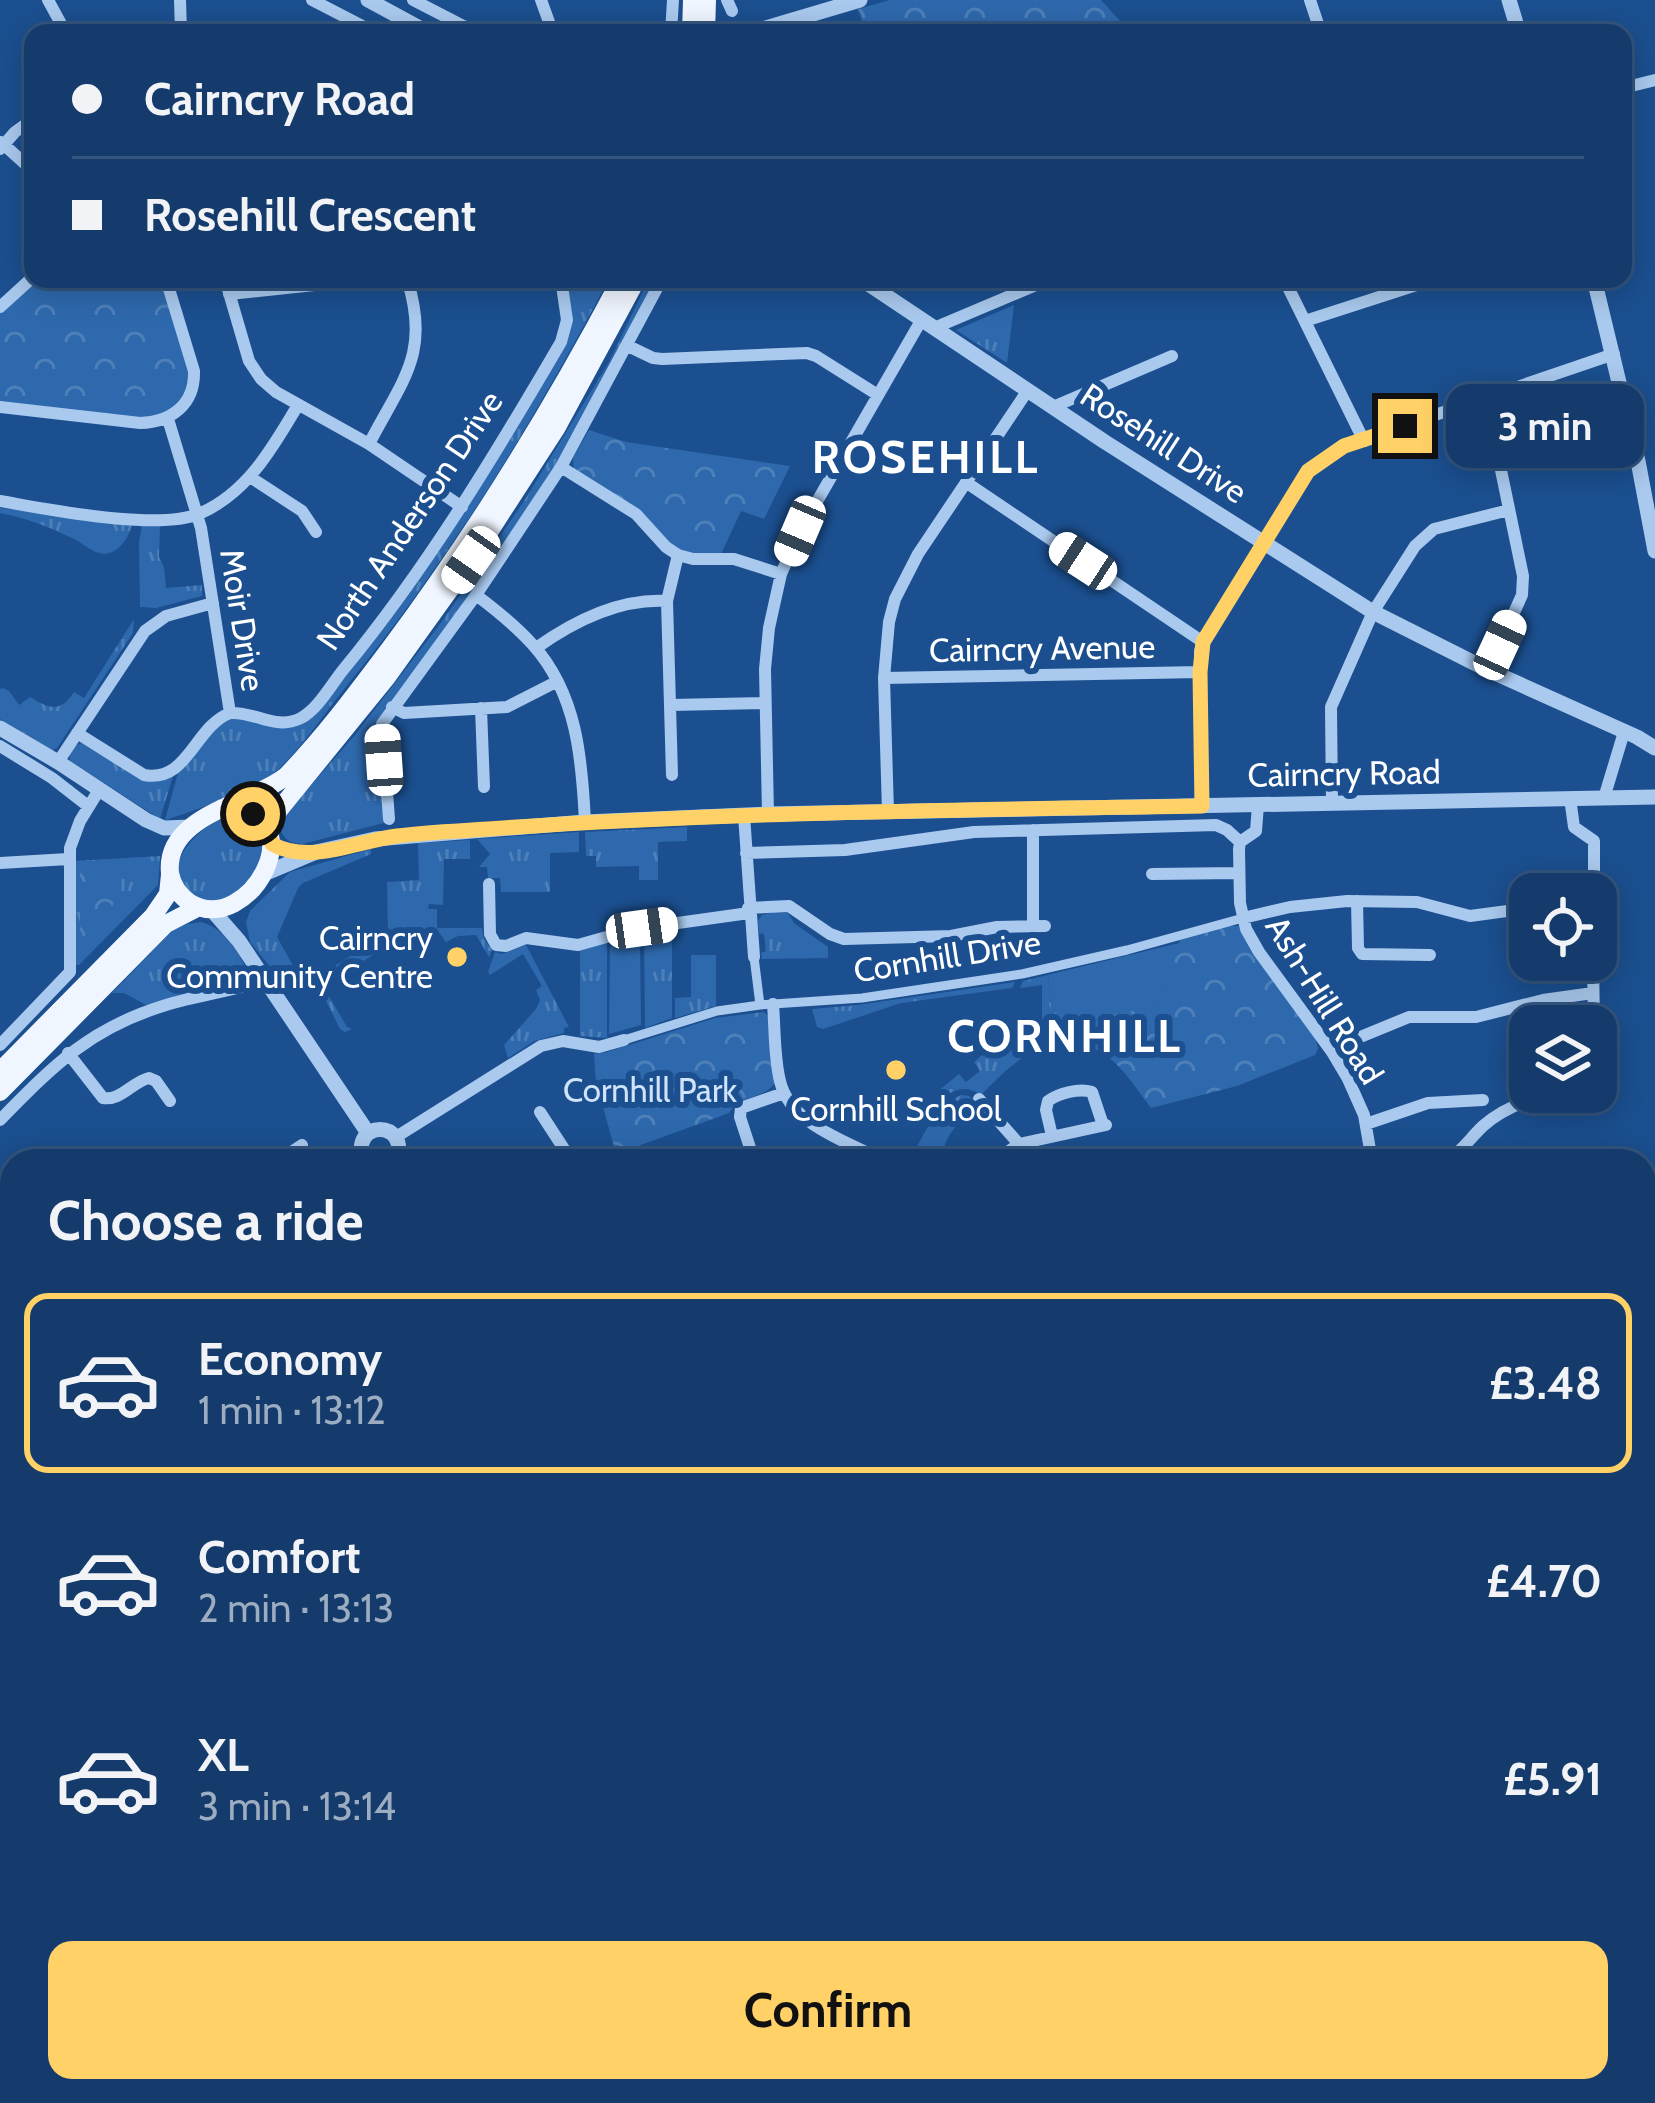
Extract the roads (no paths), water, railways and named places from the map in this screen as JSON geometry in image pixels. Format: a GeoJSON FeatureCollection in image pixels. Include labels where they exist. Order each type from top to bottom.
{"type":"FeatureCollection","features":[{"type":"Feature","properties":{"kind":"main road","name":"North Anderson Drive"},"geometry":{"type":"LineString","coordinates":[[222,808],[267,790],[286,776],[377,665],[511,474],[616,288]]}},
{"type":"Feature","properties":{"kind":"main road","name":"North Anderson Drive"},"geometry":{"type":"LineString","coordinates":[[269,835],[471,560],[557,427],[633,288]]}},
{"type":"Feature","properties":{"kind":"main road"},"geometry":{"type":"LineString","coordinates":[[0,1071],[153,916],[169,894],[175,848],[191,827],[222,808],[245,810],[269,835],[266,873],[241,899],[166,924],[0,1092]]}},
{"type":"Feature","properties":{"kind":"main road"},"geometry":{"type":"LineString","coordinates":[[170,869],[178,892],[205,908]]}},
{"type":"Feature","properties":{"kind":"street"},"geometry":{"type":"LineString","coordinates":[[312,0],[359,24]]}},
{"type":"Feature","properties":{"kind":"street"},"geometry":{"type":"LineString","coordinates":[[368,0],[412,24]]}},
{"type":"Feature","properties":{"kind":"street"},"geometry":{"type":"LineString","coordinates":[[413,0],[460,24]]}},
{"type":"Feature","properties":{"kind":"street"},"geometry":{"type":"LineString","coordinates":[[779,24],[854,1]]}},
{"type":"Feature","properties":{"kind":"street"},"geometry":{"type":"LineString","coordinates":[[1,145],[24,126]]}},
{"type":"Feature","properties":{"kind":"street"},"geometry":{"type":"LineString","coordinates":[[0,307],[24,285]]}},
{"type":"Feature","properties":{"kind":"street"},"geometry":{"type":"LineString","coordinates":[[0,407],[140,423],[168,419],[186,403],[194,383],[169,288]]}},
{"type":"Feature","properties":{"kind":"street"},"geometry":{"type":"LineString","coordinates":[[228,288],[249,361],[261,379],[462,507]]}},
{"type":"Feature","properties":{"kind":"street"},"geometry":{"type":"LineString","coordinates":[[230,294],[242,288]]}},
{"type":"Feature","properties":{"kind":"street"},"geometry":{"type":"LineString","coordinates":[[230,294],[286,288]]}},
{"type":"Feature","properties":{"kind":"street"},"geometry":{"type":"LineString","coordinates":[[369,444],[415,352],[417,313],[410,288]]}},
{"type":"Feature","properties":{"kind":"street","name":"North Anderson Drive"},"geometry":{"type":"LineString","coordinates":[[230,713],[283,723],[303,717],[357,654],[462,507],[565,334],[563,288]]}},
{"type":"Feature","properties":{"kind":"street"},"geometry":{"type":"LineString","coordinates":[[389,819],[382,724],[561,467],[657,288]]}},
{"type":"Feature","properties":{"kind":"street","name":"Rosehill Drive"},"geometry":{"type":"LineString","coordinates":[[874,288],[1373,612],[1655,745]]}},
{"type":"Feature","properties":{"kind":"street"},"geometry":{"type":"LineString","coordinates":[[768,814],[769,628],[782,574],[800,531],[878,395],[928,324],[1026,288]]}},
{"type":"Feature","properties":{"kind":"street"},"geometry":{"type":"LineString","coordinates":[[1288,288],[1364,441]]}},
{"type":"Feature","properties":{"kind":"street"},"geometry":{"type":"LineString","coordinates":[[1305,321],[1407,288]]}},
{"type":"Feature","properties":{"kind":"street"},"geometry":{"type":"LineString","coordinates":[[1596,288],[1647,460],[1655,551]]}},
{"type":"Feature","properties":{"kind":"street"},"geometry":{"type":"LineString","coordinates":[[628,346],[662,359],[807,353],[878,395]]}},
{"type":"Feature","properties":{"kind":"street"},"geometry":{"type":"LineString","coordinates":[[1202,806],[1203,642],[1308,471],[1344,446],[1613,354]]}},
{"type":"Feature","properties":{"kind":"street"},"geometry":{"type":"LineString","coordinates":[[1053,407],[1172,356]]}},
{"type":"Feature","properties":{"kind":"street"},"geometry":{"type":"LineString","coordinates":[[888,812],[884,677],[895,599],[918,554],[1028,390]]}},
{"type":"Feature","properties":{"kind":"street"},"geometry":{"type":"LineString","coordinates":[[1486,398],[1523,576],[1522,595],[1489,670]]}},
{"type":"Feature","properties":{"kind":"street"},"geometry":{"type":"LineString","coordinates":[[0,501],[163,520],[197,515],[250,477],[271,452],[298,405]]}},
{"type":"Feature","properties":{"kind":"street","name":"Moir Drive"},"geometry":{"type":"LineString","coordinates":[[77,733],[154,777],[180,765],[212,722],[230,713],[197,515],[168,419]]}},
{"type":"Feature","properties":{"kind":"street"},"geometry":{"type":"LineString","coordinates":[[561,467],[635,514],[678,555],[734,559],[782,574]]}},
{"type":"Feature","properties":{"kind":"street"},"geometry":{"type":"LineString","coordinates":[[250,477],[302,511],[316,532]]}},
{"type":"Feature","properties":{"kind":"street"},"geometry":{"type":"LineString","coordinates":[[967,483],[1203,642]]}},
{"type":"Feature","properties":{"kind":"street"},"geometry":{"type":"LineString","coordinates":[[1332,803],[1330,707],[1373,612],[1415,546],[1434,530],[1509,510]]}},
{"type":"Feature","properties":{"kind":"street"},"geometry":{"type":"LineString","coordinates":[[672,775],[667,601],[678,555]]}},
{"type":"Feature","properties":{"kind":"street"},"geometry":{"type":"LineString","coordinates":[[476,595],[536,647],[556,682],[579,745],[585,822]]}},
{"type":"Feature","properties":{"kind":"street"},"geometry":{"type":"LineString","coordinates":[[536,647],[589,616],[651,600],[667,601]]}},
{"type":"Feature","properties":{"kind":"street"},"geometry":{"type":"LineString","coordinates":[[58,762],[145,631],[166,616],[213,603]]}},
{"type":"Feature","properties":{"kind":"street","name":"Cairncry Avenue"},"geometry":{"type":"LineString","coordinates":[[884,677],[1200,672]]}},
{"type":"Feature","properties":{"kind":"street"},"geometry":{"type":"LineString","coordinates":[[392,707],[404,713],[515,704],[556,682]]}},
{"type":"Feature","properties":{"kind":"street"},"geometry":{"type":"LineString","coordinates":[[671,705],[765,703]]}},
{"type":"Feature","properties":{"kind":"street"},"geometry":{"type":"LineString","coordinates":[[482,708],[484,787]]}},
{"type":"Feature","properties":{"kind":"street"},"geometry":{"type":"LineString","coordinates":[[0,728],[146,820],[164,828],[191,827]]}},
{"type":"Feature","properties":{"kind":"street"},"geometry":{"type":"LineString","coordinates":[[1604,798],[1630,735]]}},
{"type":"Feature","properties":{"kind":"street"},"geometry":{"type":"LineString","coordinates":[[0,746],[88,806]]}},
{"type":"Feature","properties":{"kind":"street"},"geometry":{"type":"LineString","coordinates":[[0,1045],[70,973],[68,859],[73,837],[99,790]]}},
{"type":"Feature","properties":{"kind":"street","name":"Cairncry Road"},"geometry":{"type":"LineString","coordinates":[[266,873],[316,852],[393,836],[585,822],[1655,796]]}},
{"type":"Feature","properties":{"kind":"street"},"geometry":{"type":"LineString","coordinates":[[1570,798],[1574,827],[1591,836],[1595,845],[1594,873]]}},
{"type":"Feature","properties":{"kind":"street","name":"Ash-Hill Road"},"geometry":{"type":"LineString","coordinates":[[1258,805],[1256,831],[1240,842],[1243,918],[1259,952],[1332,1052],[1356,1096],[1370,1149]]}},
{"type":"Feature","properties":{"kind":"street"},"geometry":{"type":"LineString","coordinates":[[744,815],[754,957],[778,1077],[784,1093],[807,1120],[849,1149]]}},
{"type":"Feature","properties":{"kind":"street"},"geometry":{"type":"LineString","coordinates":[[146,820],[164,841],[170,869]]}},
{"type":"Feature","properties":{"kind":"street","name":"Cairncry Road"},"geometry":{"type":"LineString","coordinates":[[746,853],[845,850],[956,833],[1216,825],[1240,842]]}},
{"type":"Feature","properties":{"kind":"street"},"geometry":{"type":"LineString","coordinates":[[489,884],[490,934],[501,947],[526,938],[578,944],[635,929],[789,906],[844,939],[951,937],[987,928],[1039,926],[1033,830]]}},
{"type":"Feature","properties":{"kind":"street","name":"Cairncry Road"},"geometry":{"type":"LineString","coordinates":[[269,835],[284,850],[316,852]]}},
{"type":"Feature","properties":{"kind":"street"},"geometry":{"type":"LineString","coordinates":[[0,863],[68,859]]}},
{"type":"Feature","properties":{"kind":"street"},"geometry":{"type":"LineString","coordinates":[[1152,874],[1239,873]]}},
{"type":"Feature","properties":{"kind":"street"},"geometry":{"type":"LineString","coordinates":[[239,941],[241,899]]}},
{"type":"Feature","properties":{"kind":"street"},"geometry":{"type":"LineString","coordinates":[[1357,901],[1362,954],[1430,955]]}},
{"type":"Feature","properties":{"kind":"street","name":"Cornhill Drive"},"geometry":{"type":"LineString","coordinates":[[397,1137],[541,1046],[563,1040],[599,1047],[695,1016],[1022,974],[1290,907],[1417,902],[1477,916],[1509,911]]}},
{"type":"Feature","properties":{"kind":"street"},"geometry":{"type":"LineString","coordinates":[[205,908],[239,941],[368,1133]]}},
{"type":"Feature","properties":{"kind":"street"},"geometry":{"type":"LineString","coordinates":[[0,1120],[68,1053],[117,1023],[266,980]]}},
{"type":"Feature","properties":{"kind":"street"},"geometry":{"type":"LineString","coordinates":[[1593,981],[1593,1005]]}},
{"type":"Feature","properties":{"kind":"street"},"geometry":{"type":"LineString","coordinates":[[1332,1052],[1409,1017],[1473,1018],[1593,993]]}},
{"type":"Feature","properties":{"kind":"street"},"geometry":{"type":"LineString","coordinates":[[68,1053],[103,1098],[113,1099],[149,1078],[170,1101]]}},
{"type":"Feature","properties":{"kind":"street"},"geometry":{"type":"LineString","coordinates":[[1012,1149],[1104,1125],[1092,1092],[1082,1090],[1048,1101],[1052,1136]]}},
{"type":"Feature","properties":{"kind":"street"},"geometry":{"type":"LineString","coordinates":[[750,1149],[741,1108],[784,1093]]}},
{"type":"Feature","properties":{"kind":"street"},"geometry":{"type":"LineString","coordinates":[[979,1099],[1019,1144]]}},
{"type":"Feature","properties":{"kind":"street"},"geometry":{"type":"LineString","coordinates":[[1366,1124],[1428,1102],[1473,1104]]}},
{"type":"Feature","properties":{"kind":"street"},"geometry":{"type":"LineString","coordinates":[[1462,1149],[1481,1127],[1509,1110]]}},
{"type":"Feature","properties":{"kind":"street"},"geometry":{"type":"LineString","coordinates":[[540,1112],[565,1149]]}},
{"type":"Feature","properties":{"kind":"street"},"geometry":{"type":"LineString","coordinates":[[368,1133],[386,1130],[397,1137],[400,1149]]}},
{"type":"Feature","properties":{"kind":"street"},"geometry":{"type":"LineString","coordinates":[[362,1149],[368,1133]]}},
{"type":"Feature","properties":{"kind":"street"},"geometry":{"type":"LineString","coordinates":[[296,1149],[302,1145]]}},
{"type":"Feature","properties":{"kind":"place","name":"Cairncry Community Centre"},"geometry":{"type":"Point","coordinates":[457,957]}},
{"type":"Feature","properties":{"kind":"place","name":"Cornhill School"},"geometry":{"type":"Point","coordinates":[896,1070]}},
{"type":"Feature","properties":{"kind":"district","name":"ROSEHILL"},"geometry":{"type":"Point","coordinates":[926,457]}},
{"type":"Feature","properties":{"kind":"district","name":"CORNHILL"},"geometry":{"type":"Point","coordinates":[1065,1036]}},
{"type":"Feature","properties":{"kind":"park label","name":"Cornhill Park"},"geometry":{"type":"Point","coordinates":[650,1090]}}]}
